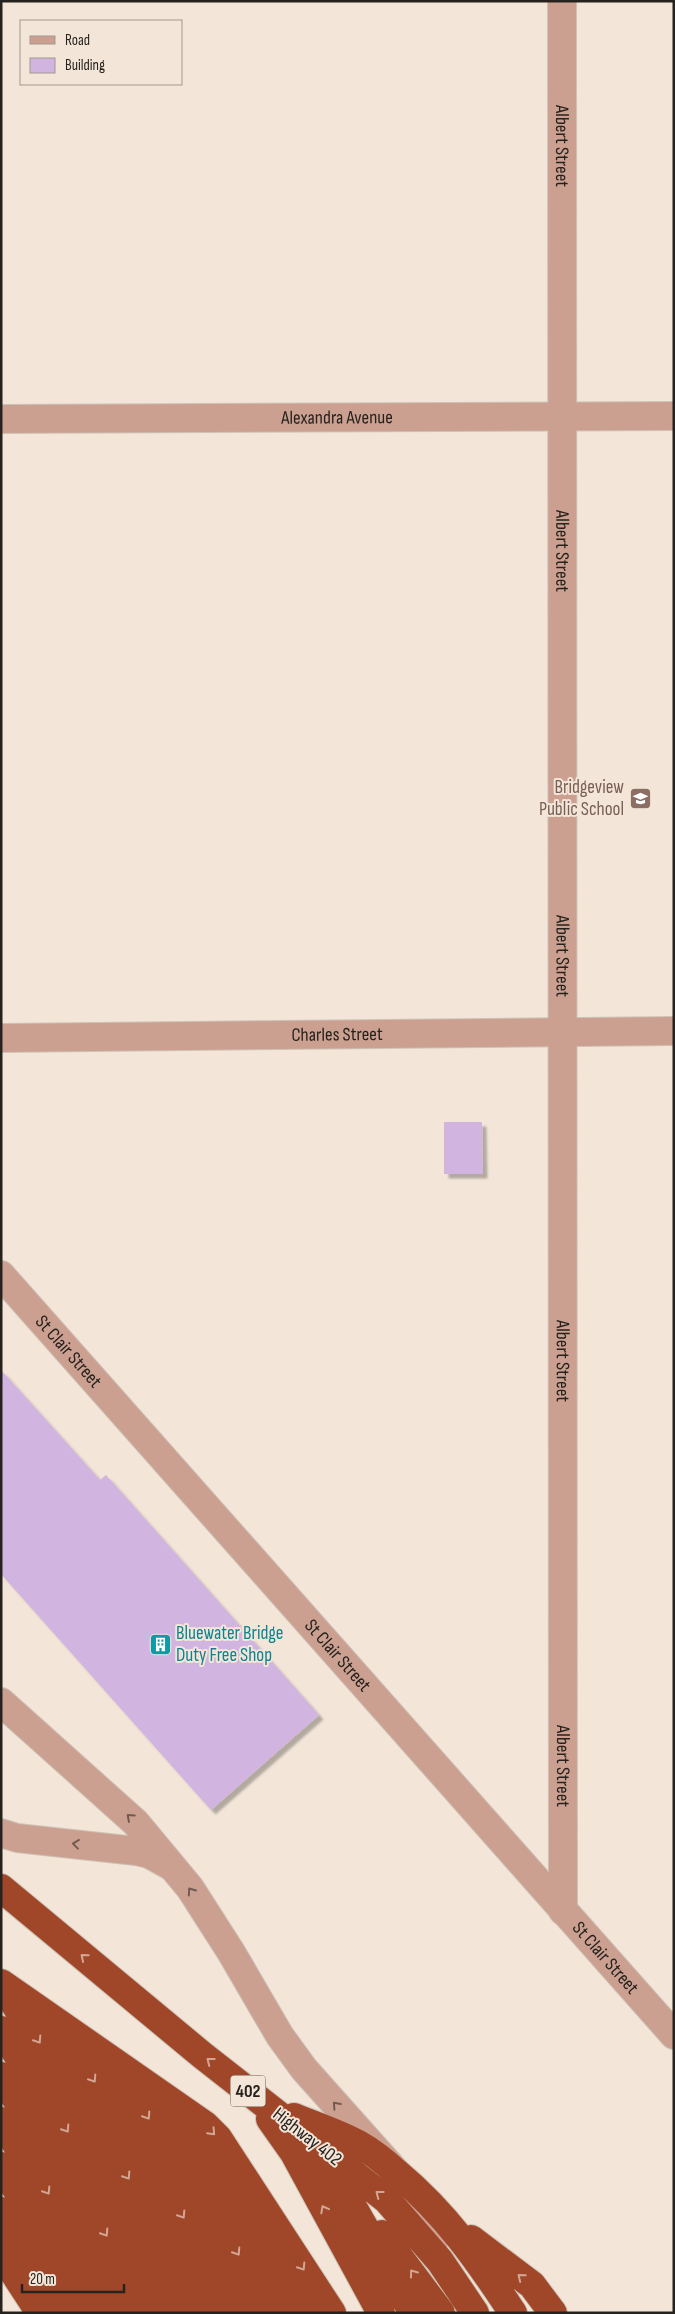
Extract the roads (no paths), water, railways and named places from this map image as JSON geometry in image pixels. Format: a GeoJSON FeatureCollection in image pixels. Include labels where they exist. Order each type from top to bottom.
{"type":"FeatureCollection","features":[{"type":"Feature","properties":{"kind":"highway","name":"Highway 402"},"geometry":{"type":"LineString","coordinates":[[1,1888],[240,2085],[387,2200],[440,2261],[475,2313]]}},
{"type":"Feature","properties":{"kind":"highway"},"geometry":{"type":"LineString","coordinates":[[1,1984],[205,2125],[218,2138],[332,2313]]}},
{"type":"Feature","properties":{"kind":"highway"},"geometry":{"type":"LineString","coordinates":[[1,1984],[216,2313]]}},
{"type":"Feature","properties":{"kind":"highway"},"geometry":{"type":"LineString","coordinates":[[43,2012],[62,2032],[246,2313]]}},
{"type":"Feature","properties":{"kind":"highway"},"geometry":{"type":"LineString","coordinates":[[1,2030],[187,2313]]}},
{"type":"Feature","properties":{"kind":"highway"},"geometry":{"type":"LineString","coordinates":[[97,2050],[116,2069],[276,2313]]}},
{"type":"Feature","properties":{"kind":"highway"},"geometry":{"type":"LineString","coordinates":[[1,2076],[157,2313]]}},
{"type":"Feature","properties":{"kind":"highway"},"geometry":{"type":"LineString","coordinates":[[147,2084],[165,2103],[302,2313]]}},
{"type":"Feature","properties":{"kind":"highway"},"geometry":{"type":"LineString","coordinates":[[240,2085],[279,2131],[294,2153],[381,2313]]}},
{"type":"Feature","properties":{"kind":"highway"},"geometry":{"type":"LineString","coordinates":[[264,2104],[362,2146],[395,2171],[442,2214],[532,2285],[554,2313]]}},
{"type":"Feature","properties":{"kind":"highway"},"geometry":{"type":"LineString","coordinates":[[1,2121],[127,2313]]}},
{"type":"Feature","properties":{"kind":"highway"},"geometry":{"type":"LineString","coordinates":[[301,2133],[407,2265],[441,2313]]}},
{"type":"Feature","properties":{"kind":"highway"},"geometry":{"type":"LineString","coordinates":[[1,2166],[98,2313]]}},
{"type":"Feature","properties":{"kind":"highway"},"geometry":{"type":"LineString","coordinates":[[337,2179],[413,2313]]}},
{"type":"Feature","properties":{"kind":"highway"},"geometry":{"type":"LineString","coordinates":[[1,2211],[68,2313]]}},
{"type":"Feature","properties":{"kind":"highway"},"geometry":{"type":"LineString","coordinates":[[442,2214],[471,2250],[513,2313]]}},
{"type":"Feature","properties":{"kind":"highway"},"geometry":{"type":"LineString","coordinates":[[1,2242],[10,2267],[40,2313]]}},
{"type":"Feature","properties":{"kind":"street","name":"Albert Street"},"geometry":{"type":"LineString","coordinates":[[562,1],[561,1032],[563,1910]]}},
{"type":"Feature","properties":{"kind":"street","name":"Alexandra Avenue"},"geometry":{"type":"LineString","coordinates":[[1,420],[674,416]]}},
{"type":"Feature","properties":{"kind":"street","name":"Charles Street"},"geometry":{"type":"LineString","coordinates":[[1,1038],[674,1031]]}},
{"type":"Feature","properties":{"kind":"street","name":"St Clair Street"},"geometry":{"type":"LineString","coordinates":[[1,1275],[674,2035]]}},
{"type":"Feature","properties":{"kind":"street"},"geometry":{"type":"LineString","coordinates":[[1,1702],[136,1823],[190,1888],[231,1952],[280,2036],[304,2069],[395,2171],[440,2261]]}},
{"type":"Feature","properties":{"kind":"street"},"geometry":{"type":"LineString","coordinates":[[1,1833],[18,1838],[136,1851],[149,1854],[173,1867]]}},
{"type":"Feature","properties":{"kind":"place","name":"Bridgeview Public School"},"geometry":{"type":"Point","coordinates":[640,798]}},
{"type":"Feature","properties":{"kind":"place","name":"Bluewater Bridge Duty Free Shop"},"geometry":{"type":"Point","coordinates":[160,1644]}}]}
